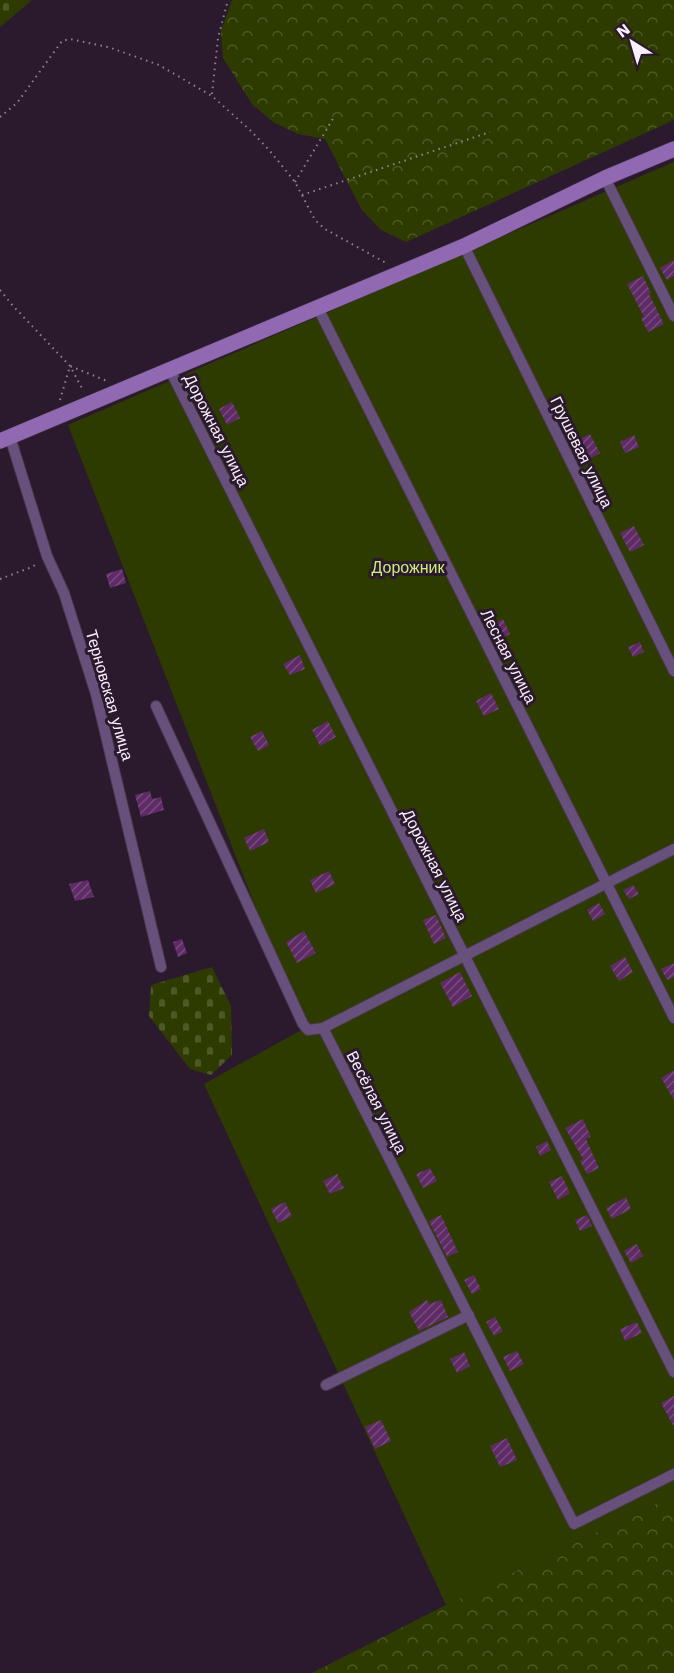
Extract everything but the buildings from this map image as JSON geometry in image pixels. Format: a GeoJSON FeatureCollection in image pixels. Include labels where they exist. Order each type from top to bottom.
{"type":"FeatureCollection","features":[{"type":"Feature","properties":{"kind":"street"},"geometry":{"type":"LineString","coordinates":[[5,439],[464,246],[605,178],[674,149]]}},
{"type":"Feature","properties":{"kind":"street"},"geometry":{"type":"LineString","coordinates":[[605,178],[674,316]]}},
{"type":"Feature","properties":{"kind":"street","name":"Грушевая улица"},"geometry":{"type":"LineString","coordinates":[[464,246],[674,671]]}},
{"type":"Feature","properties":{"kind":"street","name":"Лесная улица"},"geometry":{"type":"LineString","coordinates":[[318,308],[674,1018]]}},
{"type":"Feature","properties":{"kind":"street","name":"Дорожная улица"},"geometry":{"type":"LineString","coordinates":[[170,370],[674,1372]]}},
{"type":"Feature","properties":{"kind":"street","name":"Терновская улица"},"geometry":{"type":"LineString","coordinates":[[5,439],[47,556],[64,593],[96,694],[161,967]]}},
{"type":"Feature","properties":{"kind":"street"},"geometry":{"type":"LineString","coordinates":[[156,706],[303,1024],[308,1030],[323,1028],[674,849]]}},
{"type":"Feature","properties":{"kind":"street","name":"Весёлая улица"},"geometry":{"type":"LineString","coordinates":[[323,1028],[574,1524],[674,1474]]}},
{"type":"Feature","properties":{"kind":"street"},"geometry":{"type":"LineString","coordinates":[[326,1385],[469,1315]]}},
{"type":"Feature","properties":{"kind":"path"},"geometry":{"type":"LineString","coordinates":[[212,96],[218,38],[228,0]]}},
{"type":"Feature","properties":{"kind":"path"},"geometry":{"type":"LineString","coordinates":[[0,117],[17,103],[62,41],[70,39],[108,48],[159,65],[212,96],[250,130],[295,182],[315,220],[325,229],[401,272]]}},
{"type":"Feature","properties":{"kind":"path"},"geometry":{"type":"LineString","coordinates":[[295,182],[334,117]]}},
{"type":"Feature","properties":{"kind":"path"},"geometry":{"type":"LineString","coordinates":[[302,195],[490,132]]}},
{"type":"Feature","properties":{"kind":"path"},"geometry":{"type":"LineString","coordinates":[[0,290],[70,366],[90,404]]}},
{"type":"Feature","properties":{"kind":"path"},"geometry":{"type":"LineString","coordinates":[[70,366],[125,389]]}},
{"type":"Feature","properties":{"kind":"path"},"geometry":{"type":"LineString","coordinates":[[56,417],[70,366]]}},
{"type":"Feature","properties":{"kind":"path"},"geometry":{"type":"LineString","coordinates":[[0,579],[32,567],[47,556]]}},
{"type":"Feature","properties":{"kind":"green space"},"geometry":{"type":"Polygon","coordinates":[[[0,0],[32,0],[0,27],[0,0]]]}},
{"type":"Feature","properties":{"kind":"green space"},"geometry":{"type":"Polygon","coordinates":[[[232,0],[674,0],[674,120],[406,242],[381,230],[362,210],[325,139],[298,134],[273,122],[252,104],[223,58],[221,31],[232,0]]]}},
{"type":"Feature","properties":{"kind":"green space","name":"Дорожник"},"geometry":{"type":"Polygon","coordinates":[[[674,162],[674,1495],[446,1605],[204,1084],[303,1029],[68,425],[674,162]]]}},
{"type":"Feature","properties":{"kind":"green space"},"geometry":{"type":"Polygon","coordinates":[[[212,967],[231,1006],[232,1055],[211,1075],[190,1069],[149,1016],[151,985],[212,967]]]}},
{"type":"Feature","properties":{"kind":"green space"},"geometry":{"type":"Polygon","coordinates":[[[674,1495],[674,1673],[312,1673],[446,1605],[674,1495]]]}}]}
